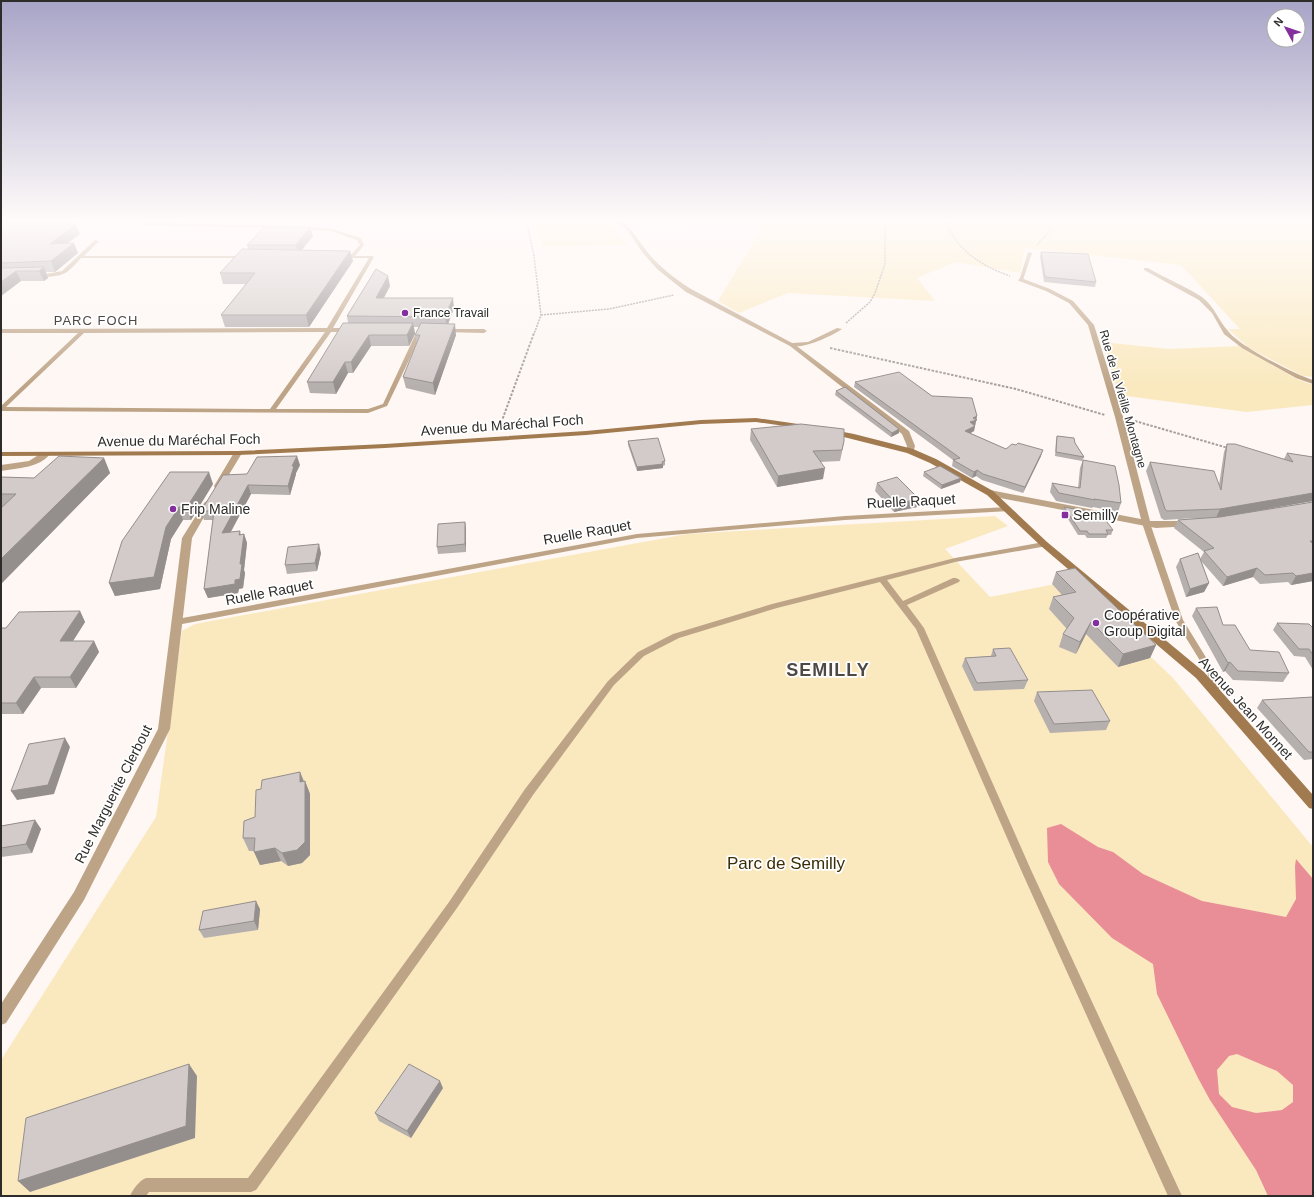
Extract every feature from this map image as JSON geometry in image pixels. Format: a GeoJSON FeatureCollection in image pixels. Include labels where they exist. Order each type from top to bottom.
{"type":"FeatureCollection","features":[{"type":"Feature","properties":{"kind":"main road","name":"Avenue du Maréchal Foch"},"geometry":{"type":"LineString","coordinates":[[1,454],[238,453],[385,446],[586,432],[701,422],[756,420],[816,428],[854,436],[910,451],[933,461],[990,493]]}},
{"type":"Feature","properties":{"kind":"main road","name":"Avenue Jean Monnet"},"geometry":{"type":"LineString","coordinates":[[990,493],[1044,544],[1200,675],[1313,804]]}},
{"type":"Feature","properties":{"kind":"street"},"geometry":{"type":"LineString","coordinates":[[667,275],[689,290],[692,294],[792,345],[906,433],[912,446],[910,451]]}},
{"type":"Feature","properties":{"kind":"street","name":"Rue de la Vieille Montagne"},"geometry":{"type":"LineString","coordinates":[[1021,280],[1048,290],[1071,302],[1091,325],[1119,417],[1146,523]]}},
{"type":"Feature","properties":{"kind":"street","name":"Rue Marguerite Clerbout"},"geometry":{"type":"LineString","coordinates":[[1,1018],[79,896],[164,729],[187,538],[238,453]]}},
{"type":"Feature","properties":{"kind":"street"},"geometry":{"type":"LineString","coordinates":[[1,468],[39,460],[46,454]]}},
{"type":"Feature","properties":{"kind":"street"},"geometry":{"type":"LineString","coordinates":[[990,493],[1146,523],[1165,525],[1200,522]]}},
{"type":"Feature","properties":{"kind":"lane"},"geometry":{"type":"LineString","coordinates":[[30,276],[52,275]]}},
{"type":"Feature","properties":{"kind":"lane"},"geometry":{"type":"LineString","coordinates":[[272,410],[329,330],[361,275]]}},
{"type":"Feature","properties":{"kind":"lane"},"geometry":{"type":"LineString","coordinates":[[1021,280],[1023,275]]}},
{"type":"Feature","properties":{"kind":"lane"},"geometry":{"type":"LineString","coordinates":[[1157,275],[1201,299],[1214,312],[1226,333],[1244,347],[1298,378],[1313,382]]}},
{"type":"Feature","properties":{"kind":"lane"},"geometry":{"type":"LineString","coordinates":[[792,345],[809,343],[839,329]]}},
{"type":"Feature","properties":{"kind":"lane"},"geometry":{"type":"LineString","coordinates":[[1,331],[351,330]]}},
{"type":"Feature","properties":{"kind":"lane"},"geometry":{"type":"LineString","coordinates":[[1,409],[83,331]]}},
{"type":"Feature","properties":{"kind":"lane"},"geometry":{"type":"LineString","coordinates":[[412,331],[427,331]]}},
{"type":"Feature","properties":{"kind":"lane"},"geometry":{"type":"LineString","coordinates":[[1,409],[368,410],[385,405],[420,331]]}},
{"type":"Feature","properties":{"kind":"lane"},"geometry":{"type":"LineString","coordinates":[[441,331],[484,331]]}},
{"type":"Feature","properties":{"kind":"lane","name":"Ruelle Raquet"},"geometry":{"type":"LineString","coordinates":[[177,622],[637,536],[845,518],[1007,509]]}},
{"type":"Feature","properties":{"kind":"lane"},"geometry":{"type":"LineString","coordinates":[[1146,523],[1179,620],[1211,672],[1216,693]]}},
{"type":"Feature","properties":{"kind":"lane"},"geometry":{"type":"LineString","coordinates":[[137,1196],[146,1185],[251,1185],[453,905],[529,792],[611,683],[641,654],[676,636],[775,606],[956,560],[1044,544]]}},
{"type":"Feature","properties":{"kind":"lane"},"geometry":{"type":"LineString","coordinates":[[882,579],[920,628],[1023,863],[1175,1196]]}},
{"type":"Feature","properties":{"kind":"lane"},"geometry":{"type":"LineString","coordinates":[[901,605],[956,580]]}},
{"type":"Feature","properties":{"kind":"path"},"geometry":{"type":"LineString","coordinates":[[496,438],[541,315],[536,275]]}},
{"type":"Feature","properties":{"kind":"path"},"geometry":{"type":"LineString","coordinates":[[839,329],[870,302],[876,293],[882,275]]}},
{"type":"Feature","properties":{"kind":"path"},"geometry":{"type":"LineString","coordinates":[[1008,275],[1021,280]]}},
{"type":"Feature","properties":{"kind":"path"},"geometry":{"type":"LineString","coordinates":[[541,315],[609,310],[667,296],[692,294]]}},
{"type":"Feature","properties":{"kind":"path"},"geometry":{"type":"LineString","coordinates":[[809,343],[1016,389],[1230,449]]}},
{"type":"Feature","properties":{"kind":"green space"},"geometry":{"type":"Polygon","coordinates":[[[734,275],[925,275],[917,278],[935,301],[788,293],[739,313],[718,301],[734,275]]]}},
{"type":"Feature","properties":{"kind":"green space"},"geometry":{"type":"Polygon","coordinates":[[[1190,275],[1313,275],[1313,377],[1303,376],[1249,348],[1228,329],[1240,329],[1190,275]]]}},
{"type":"Feature","properties":{"kind":"green space"},"geometry":{"type":"Polygon","coordinates":[[[1103,342],[1169,349],[1239,346],[1295,378],[1313,385],[1313,405],[1247,412],[1119,395],[1103,342]]]}},
{"type":"Feature","properties":{"kind":"green space","name":"Parc de Semilly"},"geometry":{"type":"Polygon","coordinates":[[[995,516],[1008,526],[945,549],[990,597],[1071,581],[1173,678],[1313,847],[1313,1196],[1,1196],[1,1060],[156,817],[182,631],[195,624],[687,534],[995,516]]]}},
{"type":"Feature","properties":{"kind":"shaded area"},"geometry":{"type":"Polygon","coordinates":[[[1061,824],[1098,847],[1113,852],[1143,874],[1202,901],[1286,917],[1296,899],[1296,859],[1313,879],[1313,1196],[1268,1196],[1256,1170],[1210,1100],[1198,1078],[1157,994],[1153,964],[1112,938],[1059,884],[1048,862],[1047,828],[1061,824]],[[1237,1054],[1229,1056],[1217,1070],[1219,1094],[1232,1107],[1256,1113],[1282,1110],[1293,1102],[1293,1085],[1277,1071],[1237,1054]]]}},
{"type":"Feature","properties":{"kind":"building"},"geometry":{"type":"Polygon","coordinates":[[[1,275],[11,275],[1,282],[1,275]]]}},
{"type":"Feature","properties":{"kind":"building"},"geometry":{"type":"Polygon","coordinates":[[[253,275],[334,275],[306,315],[221,315],[253,275]]]}},
{"type":"Feature","properties":{"kind":"building"},"geometry":{"type":"Polygon","coordinates":[[[372,275],[388,276],[376,298],[453,298],[445,317],[347,316],[372,275]]]}},
{"type":"Feature","properties":{"kind":"building"},"geometry":{"type":"Polygon","coordinates":[[[1045,275],[1094,275],[1096,282],[1045,277],[1045,275]]]}},
{"type":"Feature","properties":{"kind":"building"},"geometry":{"type":"Polygon","coordinates":[[[343,323],[413,323],[407,335],[369,335],[351,362],[345,362],[333,382],[307,382],[343,323]]]}},
{"type":"Feature","properties":{"kind":"building"},"geometry":{"type":"Polygon","coordinates":[[[421,323],[455,324],[433,383],[403,377],[420,335],[415,335],[421,323]]]}},
{"type":"Feature","properties":{"kind":"building"},"geometry":{"type":"Polygon","coordinates":[[[899,372],[932,396],[972,398],[977,416],[973,418],[977,420],[970,422],[975,426],[965,431],[1006,449],[1012,444],[1016,445],[1018,443],[1043,450],[1025,487],[983,474],[977,470],[974,472],[953,460],[960,458],[855,382],[899,372]]]}},
{"type":"Feature","properties":{"kind":"building"},"geometry":{"type":"Polygon","coordinates":[[[845,387],[899,429],[892,433],[836,391],[845,387]]]}},
{"type":"Feature","properties":{"kind":"building"},"geometry":{"type":"Polygon","coordinates":[[[801,424],[844,429],[842,450],[813,451],[825,468],[778,476],[751,429],[801,424]]]}},
{"type":"Feature","properties":{"kind":"building"},"geometry":{"type":"Polygon","coordinates":[[[1057,436],[1074,438],[1075,443],[1084,457],[1056,452],[1057,436]]]}},
{"type":"Feature","properties":{"kind":"building"},"geometry":{"type":"Polygon","coordinates":[[[658,438],[665,461],[662,462],[663,464],[637,467],[628,441],[658,438]]]}},
{"type":"Feature","properties":{"kind":"building"},"geometry":{"type":"Polygon","coordinates":[[[1227,444],[1235,444],[1293,462],[1287,453],[1313,457],[1313,493],[1220,509],[1167,511],[1165,509],[1150,462],[1214,471],[1221,490],[1227,444]]]}},
{"type":"Feature","properties":{"kind":"building"},"geometry":{"type":"Polygon","coordinates":[[[59,456],[104,458],[1,559],[1,508],[16,494],[1,494],[1,477],[34,478],[59,456]]]}},
{"type":"Feature","properties":{"kind":"building"},"geometry":{"type":"Polygon","coordinates":[[[297,456],[292,466],[294,466],[288,486],[248,485],[222,533],[240,531],[239,535],[244,534],[240,564],[242,564],[240,579],[235,580],[235,584],[204,589],[214,511],[201,511],[223,475],[247,474],[257,457],[297,456]]]}},
{"type":"Feature","properties":{"kind":"building"},"geometry":{"type":"Polygon","coordinates":[[[1083,460],[1115,466],[1121,503],[1059,493],[1052,483],[1080,488],[1083,460]]]}},
{"type":"Feature","properties":{"kind":"building"},"geometry":{"type":"Polygon","coordinates":[[[940,466],[961,478],[942,485],[924,472],[940,466]]]}},
{"type":"Feature","properties":{"kind":"building"},"geometry":{"type":"Polygon","coordinates":[[[170,472],[209,472],[187,507],[179,507],[166,527],[154,577],[109,583],[122,541],[170,472]]]}},
{"type":"Feature","properties":{"kind":"building"},"geometry":{"type":"Polygon","coordinates":[[[897,477],[919,499],[896,504],[877,483],[897,477]]]}},
{"type":"Feature","properties":{"kind":"building"},"geometry":{"type":"Polygon","coordinates":[[[1313,502],[1313,541],[1310,541],[1313,544],[1313,573],[1296,576],[1293,573],[1265,575],[1257,568],[1227,577],[1204,551],[1214,548],[1178,520],[1220,517],[1313,502]]]}},
{"type":"Feature","properties":{"kind":"building"},"geometry":{"type":"Polygon","coordinates":[[[1064,507],[1101,514],[1113,530],[1106,530],[1108,534],[1089,534],[1087,531],[1080,531],[1064,507]]]}},
{"type":"Feature","properties":{"kind":"building"},"geometry":{"type":"Polygon","coordinates":[[[465,522],[465,544],[437,547],[438,524],[465,522]]]}},
{"type":"Feature","properties":{"kind":"building"},"geometry":{"type":"Polygon","coordinates":[[[319,544],[315,563],[285,565],[288,547],[319,544]]]}},
{"type":"Feature","properties":{"kind":"building"},"geometry":{"type":"Polygon","coordinates":[[[1198,553],[1209,583],[1190,589],[1180,559],[1198,553]]]}},
{"type":"Feature","properties":{"kind":"building"},"geometry":{"type":"Polygon","coordinates":[[[1075,568],[1156,645],[1123,654],[1091,622],[1080,642],[1063,634],[1074,618],[1053,597],[1076,592],[1056,572],[1075,568]]]}},
{"type":"Feature","properties":{"kind":"building"},"geometry":{"type":"Polygon","coordinates":[[[1217,607],[1223,625],[1235,625],[1250,650],[1279,652],[1289,673],[1238,671],[1230,662],[1228,663],[1196,608],[1217,607]]]}},
{"type":"Feature","properties":{"kind":"building"},"geometry":{"type":"Polygon","coordinates":[[[80,611],[60,641],[94,641],[70,677],[34,677],[16,703],[1,703],[1,628],[6,628],[19,612],[80,611]]]}},
{"type":"Feature","properties":{"kind":"building"},"geometry":{"type":"Polygon","coordinates":[[[1277,623],[1309,624],[1313,628],[1313,655],[1309,649],[1299,649],[1277,623]]]}},
{"type":"Feature","properties":{"kind":"building"},"geometry":{"type":"Polygon","coordinates":[[[1010,648],[1028,680],[977,683],[965,658],[996,656],[993,649],[1010,648]]]}},
{"type":"Feature","properties":{"kind":"building"},"geometry":{"type":"Polygon","coordinates":[[[1092,690],[1110,721],[1054,724],[1037,692],[1092,690]]]}},
{"type":"Feature","properties":{"kind":"building"},"geometry":{"type":"Polygon","coordinates":[[[1313,697],[1313,752],[1309,752],[1262,700],[1313,697]]]}},
{"type":"Feature","properties":{"kind":"building"},"geometry":{"type":"Polygon","coordinates":[[[65,738],[48,785],[11,791],[29,744],[65,738]]]}},
{"type":"Feature","properties":{"kind":"building"},"geometry":{"type":"Polygon","coordinates":[[[300,772],[300,782],[305,781],[305,842],[297,850],[282,853],[275,848],[254,852],[255,838],[243,838],[244,821],[255,817],[256,790],[261,789],[262,780],[300,772]]]}},
{"type":"Feature","properties":{"kind":"building"},"geometry":{"type":"Polygon","coordinates":[[[35,820],[26,844],[1,848],[1,826],[35,820]]]}},
{"type":"Feature","properties":{"kind":"building"},"geometry":{"type":"Polygon","coordinates":[[[256,901],[254,921],[199,930],[203,911],[256,901]]]}},
{"type":"Feature","properties":{"kind":"building"},"geometry":{"type":"Polygon","coordinates":[[[189,1064],[186,1126],[18,1181],[26,1118],[189,1064]]]}},
{"type":"Feature","properties":{"kind":"building"},"geometry":{"type":"Polygon","coordinates":[[[409,1064],[440,1081],[407,1131],[375,1113],[409,1064]]]}},
{"type":"Feature","properties":{"kind":"place","name":"France Travail"},"geometry":{"type":"Point","coordinates":[405,313]}},
{"type":"Feature","properties":{"kind":"place","name":"Frip Maline"},"geometry":{"type":"Point","coordinates":[173,509]}},
{"type":"Feature","properties":{"kind":"place","name":"Semilly"},"geometry":{"type":"Point","coordinates":[1065,515]}},
{"type":"Feature","properties":{"kind":"place","name":"Coopérative Group Digital"},"geometry":{"type":"Point","coordinates":[1096,623]}},
{"type":"Feature","properties":{"kind":"district","name":"PARC FOCH"},"geometry":{"type":"Point","coordinates":[96,320]}},
{"type":"Feature","properties":{"kind":"district","name":"SEMILLY"},"geometry":{"type":"Point","coordinates":[828,670]}}]}
